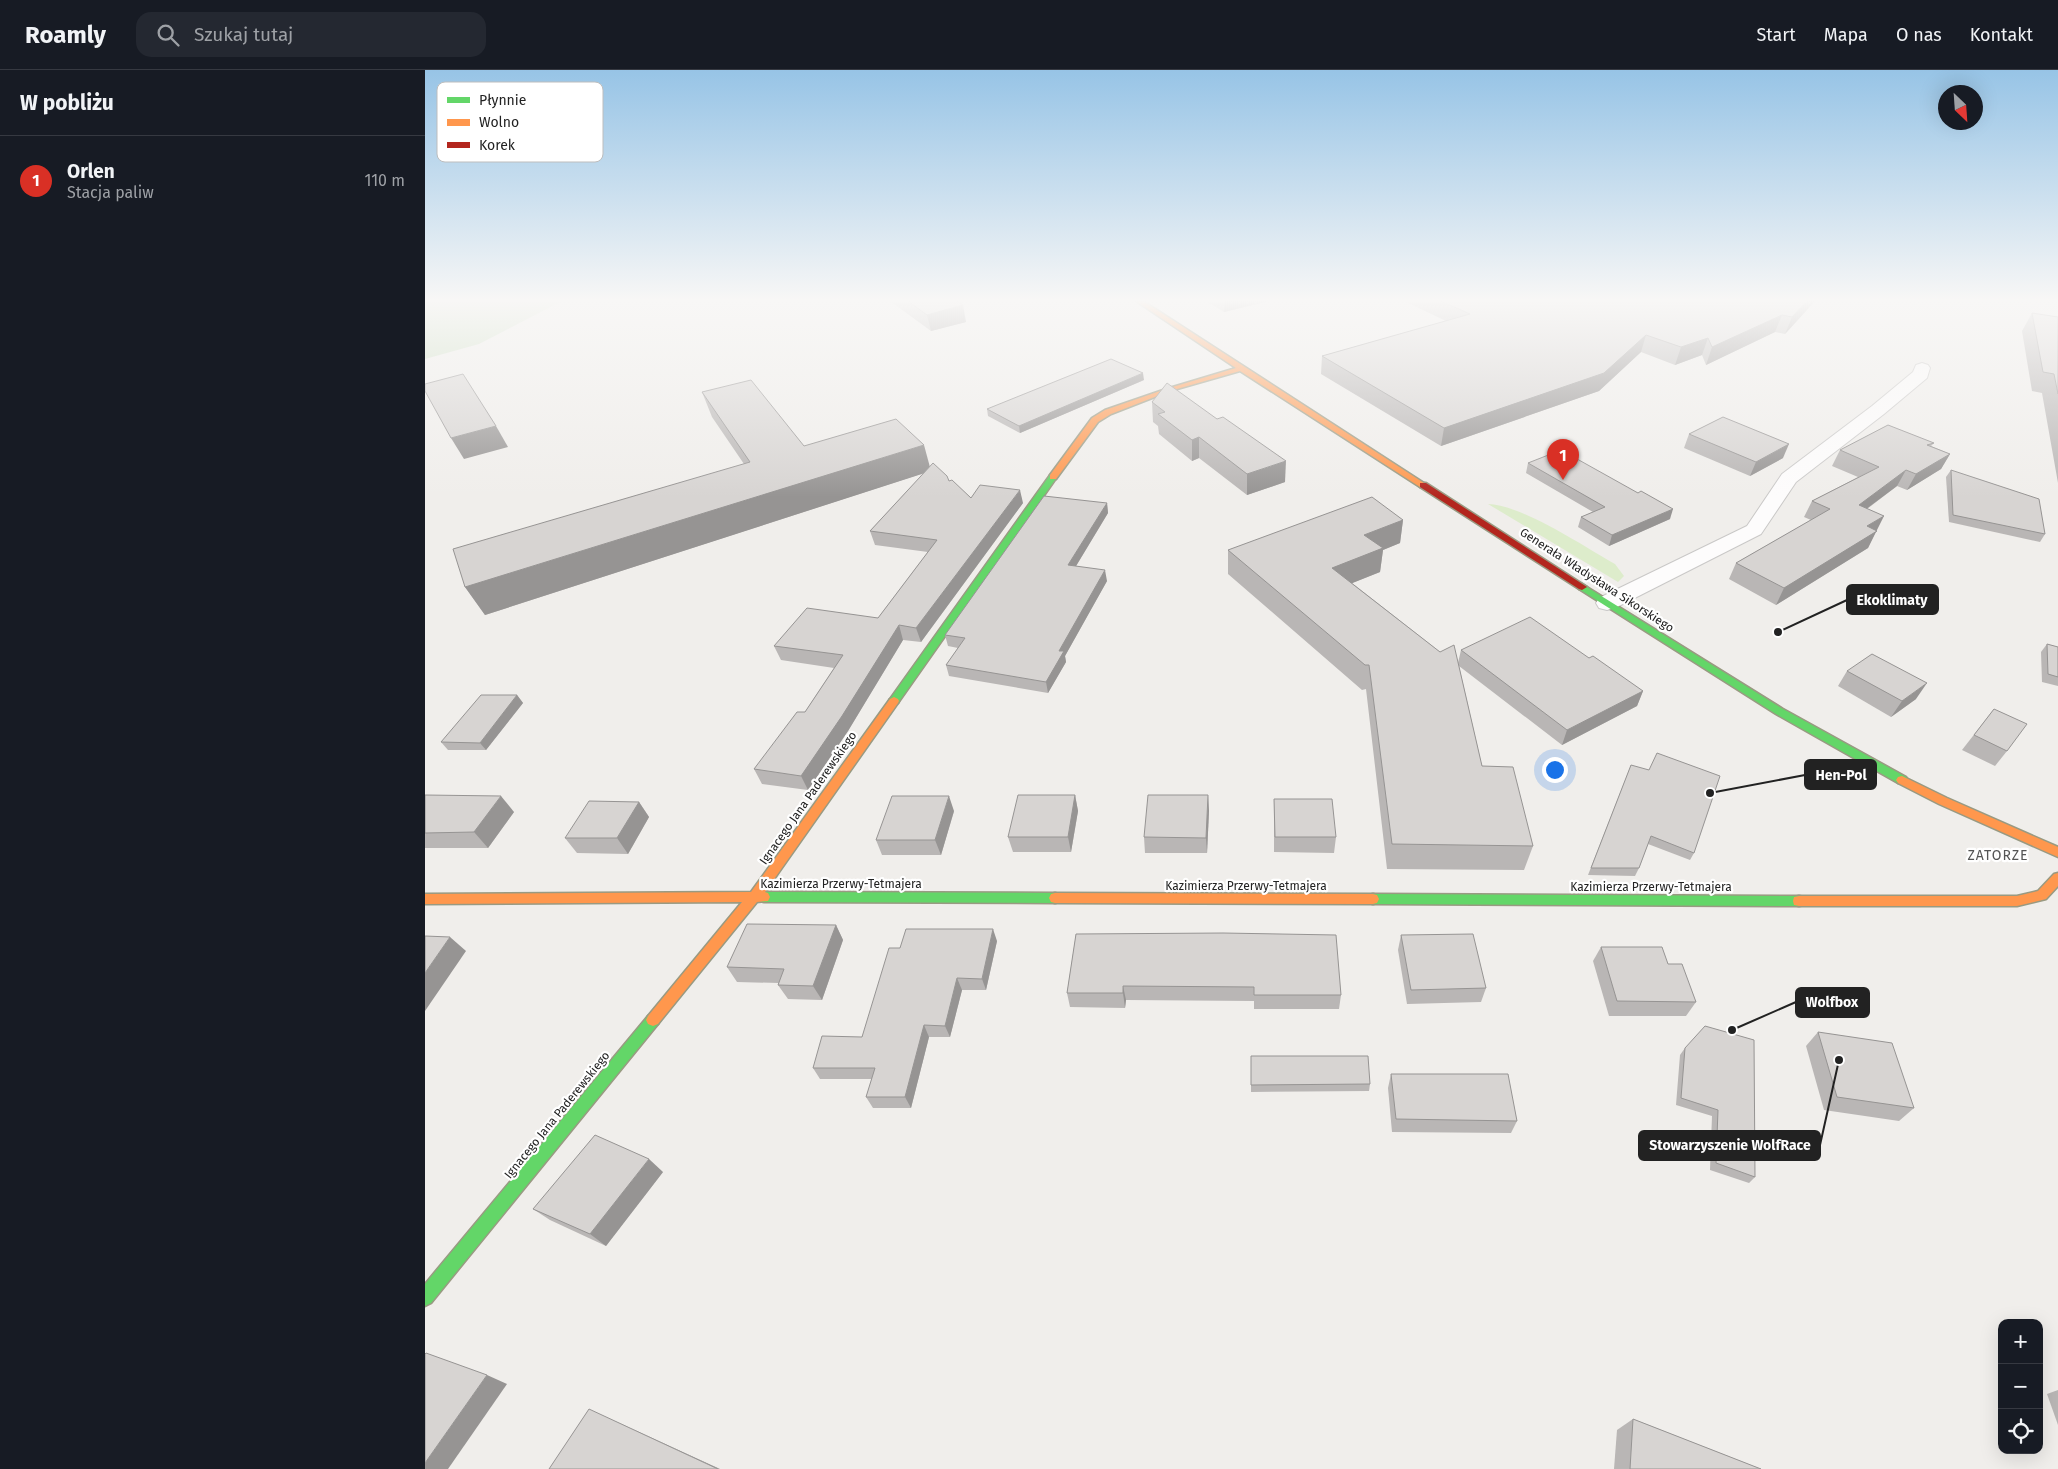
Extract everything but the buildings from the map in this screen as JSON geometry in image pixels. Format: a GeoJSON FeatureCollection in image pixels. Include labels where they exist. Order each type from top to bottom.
{"type":"FeatureCollection","features":[{"type":"Feature","properties":{"kind":"street","name":"Generała Władysława Sikorskiego"},"geometry":{"type":"LineString","coordinates":[[1237,366],[1770,707],[1852,754],[1943,801],[2058,852]]}},
{"type":"Feature","properties":{"kind":"street"},"geometry":{"type":"LineString","coordinates":[[1607,603],[1754,530],[1789,478],[1878,410],[1921,374],[1922,368]]}},
{"type":"Feature","properties":{"kind":"street","name":"Ignacego Jana Paderewskiego"},"geometry":{"type":"LineString","coordinates":[[425,1297],[754,898],[1095,420],[1108,412],[1130,403],[1241,369]]}},
{"type":"Feature","properties":{"kind":"street","name":"Kazimierza Przerwy-Tetmajera"},"geometry":{"type":"LineString","coordinates":[[425,899],[754,898],[1993,902],[2017,901],[2042,895],[2058,878]]}},
{"type":"Feature","properties":{"kind":"green space"},"geometry":{"type":"Polygon","coordinates":[[[1488,504],[1518,511],[1552,528],[1615,564],[1624,576],[1618,582],[1488,504]]]}},
{"type":"Feature","properties":{"kind":"traffic: fast"},"geometry":{"type":"LineString","coordinates":[[894,701],[1053,477]]}},
{"type":"Feature","properties":{"kind":"traffic: fast"},"geometry":{"type":"LineString","coordinates":[[1582,587],[1780,712],[1902,780]]}},
{"type":"Feature","properties":{"kind":"traffic: fast"},"geometry":{"type":"LineString","coordinates":[[764,897],[1055,898]]}},
{"type":"Feature","properties":{"kind":"traffic: fast"},"geometry":{"type":"LineString","coordinates":[[1373,899],[1799,901]]}},
{"type":"Feature","properties":{"kind":"traffic: fast"},"geometry":{"type":"LineString","coordinates":[[425,1297],[653,1020]]}},
{"type":"Feature","properties":{"kind":"traffic: slow"},"geometry":{"type":"LineString","coordinates":[[1237,366],[1423,485]]}},
{"type":"Feature","properties":{"kind":"traffic: slow"},"geometry":{"type":"LineString","coordinates":[[1053,477],[1095,420],[1108,412],[1168,390],[1241,369]]}},
{"type":"Feature","properties":{"kind":"traffic: slow"},"geometry":{"type":"LineString","coordinates":[[653,1020],[754,897],[894,701]]}},
{"type":"Feature","properties":{"kind":"traffic: slow"},"geometry":{"type":"LineString","coordinates":[[1902,780],[1943,801],[2058,852]]}},
{"type":"Feature","properties":{"kind":"traffic: slow"},"geometry":{"type":"LineString","coordinates":[[1799,901],[2017,901],[2042,895],[2058,878]]}},
{"type":"Feature","properties":{"kind":"traffic: slow"},"geometry":{"type":"LineString","coordinates":[[425,899],[764,897]]}},
{"type":"Feature","properties":{"kind":"traffic: slow"},"geometry":{"type":"LineString","coordinates":[[1055,898],[1373,899]]}},
{"type":"Feature","properties":{"kind":"traffic: jam"},"geometry":{"type":"LineString","coordinates":[[1423,485],[1582,587]]}},
{"type":"Feature","properties":{"kind":"place","name":"Orlen"},"geometry":{"type":"Point","coordinates":[1563,480]}},
{"type":"Feature","properties":{"kind":"place","name":"Ekoklimaty"},"geometry":{"type":"Point","coordinates":[1778,632]}},
{"type":"Feature","properties":{"kind":"place","name":"Hen-Pol"},"geometry":{"type":"Point","coordinates":[1710,793]}},
{"type":"Feature","properties":{"kind":"place","name":"Wolfbox"},"geometry":{"type":"Point","coordinates":[1732,1030]}},
{"type":"Feature","properties":{"kind":"place","name":"Stowarzyszenie WolfRace"},"geometry":{"type":"Point","coordinates":[1839,1060]}},
{"type":"Feature","properties":{"kind":"district","name":"ZATORZE"},"geometry":{"type":"Point","coordinates":[1998,855]}}]}
